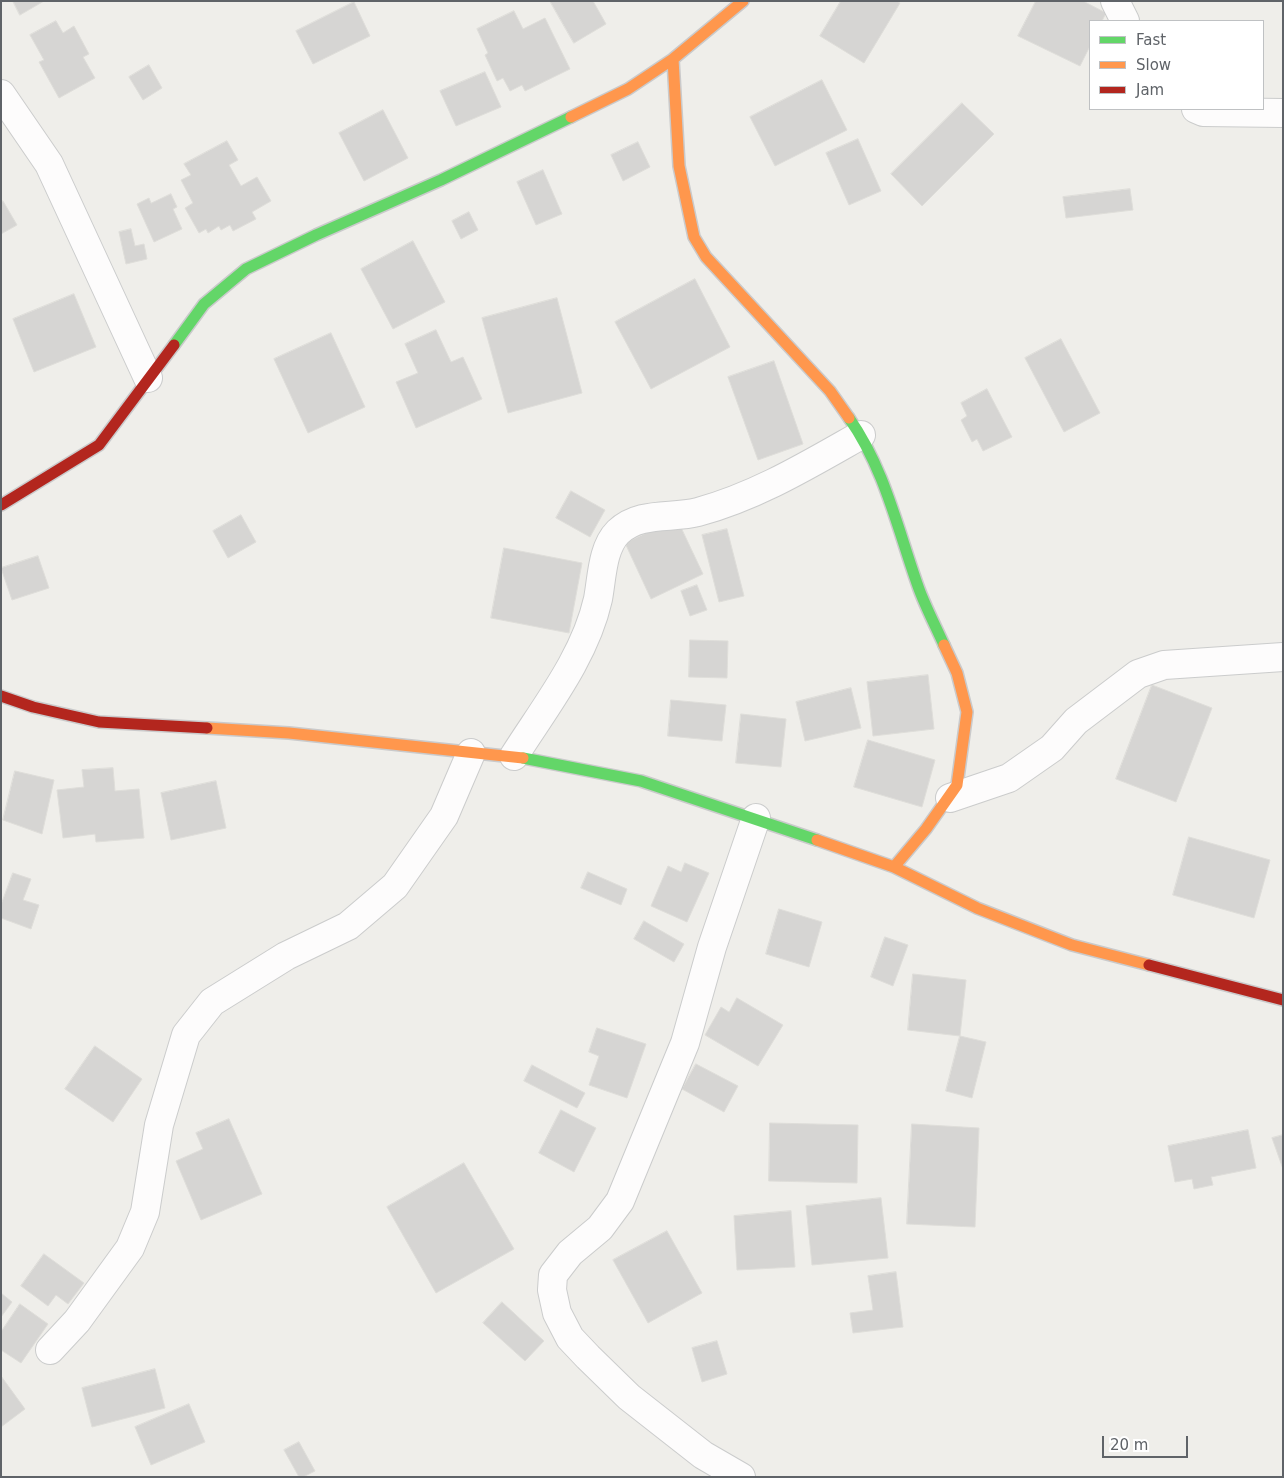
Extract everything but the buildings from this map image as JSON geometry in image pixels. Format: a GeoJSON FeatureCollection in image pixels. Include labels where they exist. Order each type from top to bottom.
{"type":"FeatureCollection","features":[{"type":"Feature","properties":{"kind":"street"},"geometry":{"type":"LineString","coordinates":[[1,505],[99,445],[130,406],[148,378],[204,304],[246,269],[316,235],[441,180],[628,88],[673,59],[743,1]]}},
{"type":"Feature","properties":{"kind":"street"},"geometry":{"type":"LineString","coordinates":[[1115,1],[1124,20]]}},
{"type":"Feature","properties":{"kind":"street"},"geometry":{"type":"LineString","coordinates":[[673,59],[678,166],[694,237],[706,257],[830,391],[861,435],[881,474],[920,590],[957,674],[967,712],[957,785],[950,798],[894,867]]}},
{"type":"Feature","properties":{"kind":"street"},"geometry":{"type":"LineString","coordinates":[[1,94],[49,164],[148,378]]}},
{"type":"Feature","properties":{"kind":"street"},"geometry":{"type":"LineString","coordinates":[[1198,110],[1203,112],[1283,113]]}},
{"type":"Feature","properties":{"kind":"street"},"geometry":{"type":"LineString","coordinates":[[514,756],[573,661],[586,634],[597,602],[609,543],[620,530],[641,519],[696,513],[767,487],[861,435]]}},
{"type":"Feature","properties":{"kind":"street"},"geometry":{"type":"LineString","coordinates":[[950,798],[1009,778],[1052,748],[1076,721],[1138,674],[1164,665],[1283,657]]}},
{"type":"Feature","properties":{"kind":"street"},"geometry":{"type":"LineString","coordinates":[[1,696],[33,707],[99,722],[289,734],[514,756],[641,782],[756,818],[894,867],[977,908],[1072,945],[1283,1000]]}},
{"type":"Feature","properties":{"kind":"street"},"geometry":{"type":"LineString","coordinates":[[50,1350],[77,1321],[130,1248],[145,1212],[159,1125],[186,1035],[212,1002],[286,956],[348,926],[395,886],[444,816],[471,753]]}},
{"type":"Feature","properties":{"kind":"street"},"geometry":{"type":"LineString","coordinates":[[742,1477],[703,1455],[629,1397],[570,1338],[557,1313],[552,1290],[553,1275],[570,1253],[600,1228],[620,1201],[685,1044],[712,947],[756,818]]}},
{"type":"Feature","properties":{"kind":"traffic: fast"},"geometry":{"type":"LineString","coordinates":[[174,345],[204,304],[246,269],[316,235],[441,180],[571,117]]}},
{"type":"Feature","properties":{"kind":"traffic: fast"},"geometry":{"type":"LineString","coordinates":[[849,418],[872,458],[881,479],[919,589],[944,645]]}},
{"type":"Feature","properties":{"kind":"traffic: fast"},"geometry":{"type":"LineString","coordinates":[[523,758],[641,781],[817,840]]}},
{"type":"Feature","properties":{"kind":"traffic: slow"},"geometry":{"type":"LineString","coordinates":[[571,117],[628,89],[673,59],[743,1]]}},
{"type":"Feature","properties":{"kind":"traffic: slow"},"geometry":{"type":"LineString","coordinates":[[673,59],[679,166],[694,237],[706,257],[830,391],[849,418]]}},
{"type":"Feature","properties":{"kind":"traffic: slow"},"geometry":{"type":"LineString","coordinates":[[894,867],[926,829],[957,785],[967,712],[957,673],[944,645]]}},
{"type":"Feature","properties":{"kind":"traffic: slow"},"geometry":{"type":"LineString","coordinates":[[207,728],[289,733],[523,758]]}},
{"type":"Feature","properties":{"kind":"traffic: slow"},"geometry":{"type":"LineString","coordinates":[[817,840],[894,867],[977,908],[1072,945],[1149,965]]}},
{"type":"Feature","properties":{"kind":"traffic: jam"},"geometry":{"type":"LineString","coordinates":[[1,505],[99,445],[174,345]]}},
{"type":"Feature","properties":{"kind":"traffic: jam"},"geometry":{"type":"LineString","coordinates":[[1,696],[33,707],[99,722],[207,728]]}},
{"type":"Feature","properties":{"kind":"traffic: jam"},"geometry":{"type":"LineString","coordinates":[[1149,965],[1283,1000]]}}]}
